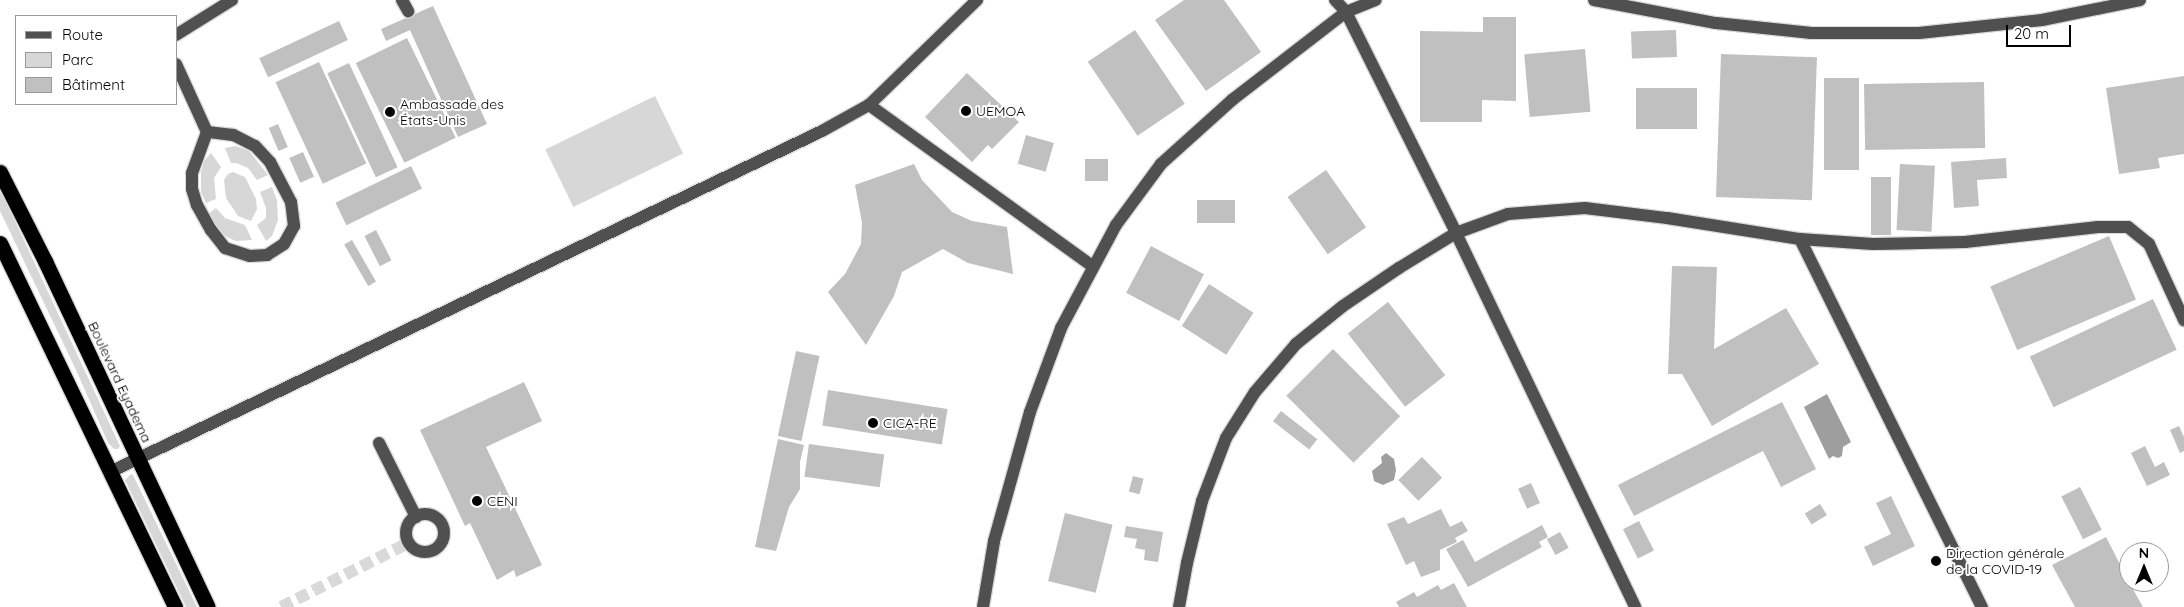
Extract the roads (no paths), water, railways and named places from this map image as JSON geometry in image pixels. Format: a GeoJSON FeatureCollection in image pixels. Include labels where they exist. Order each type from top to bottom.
{"type":"FeatureCollection","features":[{"type":"Feature","properties":{"kind":"highway","name":"Boulevard Eyadema"},"geometry":{"type":"LineString","coordinates":[[0,172],[46,260],[208,607]]}},
{"type":"Feature","properties":{"kind":"highway"},"geometry":{"type":"LineString","coordinates":[[0,243],[175,607]]}},
{"type":"Feature","properties":{"kind":"street"},"geometry":{"type":"LineString","coordinates":[[178,34],[232,0]]}},
{"type":"Feature","properties":{"kind":"street"},"geometry":{"type":"LineString","coordinates":[[110,472],[813,135],[869,105],[977,0]]}},
{"type":"Feature","properties":{"kind":"street"},"geometry":{"type":"LineString","coordinates":[[1335,0],[1346,12],[1456,233],[1635,607]]}},
{"type":"Feature","properties":{"kind":"street"},"geometry":{"type":"LineString","coordinates":[[983,607],[994,541],[1030,412],[1061,328],[1092,266],[1116,225],[1160,164],[1232,100],[1346,12],[1376,0]]}},
{"type":"Feature","properties":{"kind":"street"},"geometry":{"type":"LineString","coordinates":[[1602,1],[1716,22],[1821,33],[1919,33],[2042,20],[2140,0]]}},
{"type":"Feature","properties":{"kind":"street"},"geometry":{"type":"LineString","coordinates":[[178,68],[207,132],[192,173],[192,189],[197,205],[210,230],[225,248],[250,256],[267,256],[284,244],[294,226],[291,202],[270,162],[255,146],[233,135],[207,132]]}},
{"type":"Feature","properties":{"kind":"street"},"geometry":{"type":"LineString","coordinates":[[869,105],[1092,266]]}},
{"type":"Feature","properties":{"kind":"street"},"geometry":{"type":"LineString","coordinates":[[1179,607],[1187,563],[1202,501],[1226,438],[1255,392],[1296,344],[1343,306],[1399,268],[1456,233],[1508,214],[1585,208],[1667,218],[1800,239],[1873,244],[1965,242],[2098,227],[2128,227],[2148,244],[2184,320]]}},
{"type":"Feature","properties":{"kind":"street"},"geometry":{"type":"LineString","coordinates":[[1800,239],[1982,607]]}},
{"type":"Feature","properties":{"kind":"street"},"geometry":{"type":"LineString","coordinates":[[379,444],[416,517]]}},
{"type":"Feature","properties":{"kind":"tunnel"},"geometry":{"type":"LineString","coordinates":[[281,607],[408,543]]}},
{"type":"Feature","properties":{"kind":"place","name":"UEMOA"},"geometry":{"type":"Point","coordinates":[966,111]}},
{"type":"Feature","properties":{"kind":"place","name":"Ambassade des États-Unis"},"geometry":{"type":"Point","coordinates":[390,112]}},
{"type":"Feature","properties":{"kind":"place","name":"CICA-RE"},"geometry":{"type":"Point","coordinates":[873,423]}},
{"type":"Feature","properties":{"kind":"place","name":"CENI"},"geometry":{"type":"Point","coordinates":[477,501]}},
{"type":"Feature","properties":{"kind":"place","name":"Direction générale de la COVID-19"},"geometry":{"type":"Point","coordinates":[1936,561]}}]}
